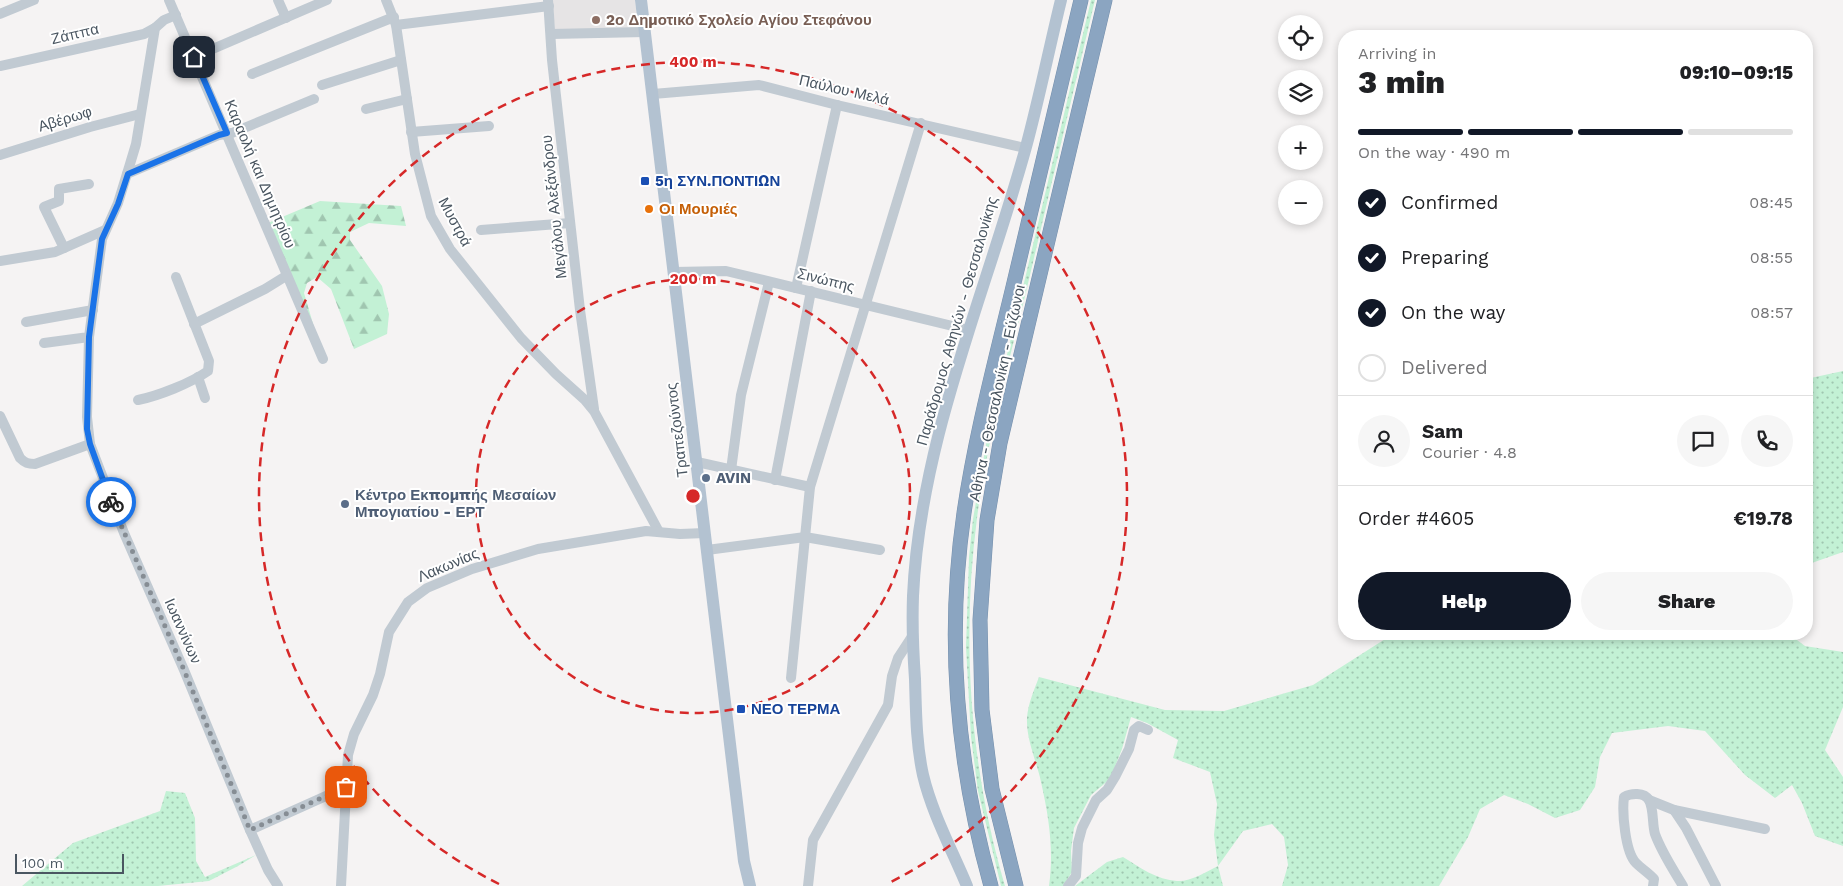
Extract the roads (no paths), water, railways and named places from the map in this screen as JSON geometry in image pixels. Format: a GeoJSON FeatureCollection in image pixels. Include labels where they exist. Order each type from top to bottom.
{"type":"FeatureCollection","features":[{"type":"Feature","properties":{"kind":"highway","name":"Αθήνα - Θεσσαλονίκη - Εύζωνοι"},"geometry":{"type":"LineString","coordinates":[[991,886],[964,766],[959,712],[956,620],[964,516],[978,436],[1081,0]]}},
{"type":"Feature","properties":{"kind":"highway","name":"Αθήνα - Θεσσαλονίκη - Εύζωνοι"},"geometry":{"type":"LineString","coordinates":[[1016,886],[992,788],[987,762],[982,710],[980,620],[987,520],[1000,443],[1105,0]]}},
{"type":"Feature","properties":{"kind":"main road","name":"Τραπεζούντος"},"geometry":{"type":"LineString","coordinates":[[641,0],[744,861],[750,886]]}},
{"type":"Feature","properties":{"kind":"main road","name":"Παράδρομος Αθηνών - Θεσσαλονίκης"},"geometry":{"type":"LineString","coordinates":[[966,886],[930,799],[923,774],[917,729],[913,594],[928,481],[947,403],[1025,148],[1061,0]]}},
{"type":"Feature","properties":{"kind":"street"},"geometry":{"type":"LineString","coordinates":[[0,14],[34,0]]}},
{"type":"Feature","properties":{"kind":"street","name":"Καραολή και Δημητρίου"},"geometry":{"type":"LineString","coordinates":[[170,0],[323,359]]}},
{"type":"Feature","properties":{"kind":"street"},"geometry":{"type":"LineString","coordinates":[[278,0],[286,18]]}},
{"type":"Feature","properties":{"kind":"street"},"geometry":{"type":"LineString","coordinates":[[194,57],[327,0]]}},
{"type":"Feature","properties":{"kind":"street","name":"Μυστρά"},"geometry":{"type":"LineString","coordinates":[[386,0],[395,21],[417,166],[432,216],[450,250],[521,338],[594,411]]}},
{"type":"Feature","properties":{"kind":"street"},"geometry":{"type":"LineString","coordinates":[[252,74],[395,21],[549,3]]}},
{"type":"Feature","properties":{"kind":"street","name":"Μεγάλου Αλεξάνδρου"},"geometry":{"type":"LineString","coordinates":[[549,3],[550,34],[570,223],[594,411]]}},
{"type":"Feature","properties":{"kind":"street","name":"Ζάππα"},"geometry":{"type":"LineString","coordinates":[[0,66],[144,34],[164,20],[176,15]]}},
{"type":"Feature","properties":{"kind":"street","name":"Ιωαννίνων"},"geometry":{"type":"LineString","coordinates":[[155,28],[136,144],[118,204],[102,239],[89,337],[86,417],[90,444],[124,533],[184,670],[250,830],[268,870],[278,886]]}},
{"type":"Feature","properties":{"kind":"street"},"geometry":{"type":"LineString","coordinates":[[550,34],[645,32]]}},
{"type":"Feature","properties":{"kind":"street"},"geometry":{"type":"LineString","coordinates":[[322,85],[401,60]]}},
{"type":"Feature","properties":{"kind":"street","name":"Παύλου Μελά"},"geometry":{"type":"LineString","coordinates":[[653,94],[759,85],[1025,148]]}},
{"type":"Feature","properties":{"kind":"street"},"geometry":{"type":"LineString","coordinates":[[128,174],[219,135],[232,133],[314,99]]}},
{"type":"Feature","properties":{"kind":"street"},"geometry":{"type":"LineString","coordinates":[[366,110],[407,99]]}},
{"type":"Feature","properties":{"kind":"street"},"geometry":{"type":"LineString","coordinates":[[796,288],[837,105]]}},
{"type":"Feature","properties":{"kind":"street","name":"Αβέρωφ"},"geometry":{"type":"LineString","coordinates":[[0,155],[82,129],[140,114]]}},
{"type":"Feature","properties":{"kind":"street"},"geometry":{"type":"LineString","coordinates":[[791,678],[810,487],[921,123]]}},
{"type":"Feature","properties":{"kind":"street"},"geometry":{"type":"LineString","coordinates":[[411,132],[489,126]]}},
{"type":"Feature","properties":{"kind":"street"},"geometry":{"type":"LineString","coordinates":[[64,248],[44,207],[59,201],[59,189],[89,184]]}},
{"type":"Feature","properties":{"kind":"street"},"geometry":{"type":"LineString","coordinates":[[481,230],[570,223]]}},
{"type":"Feature","properties":{"kind":"street"},"geometry":{"type":"LineString","coordinates":[[0,261],[55,252],[105,230]]}},
{"type":"Feature","properties":{"kind":"street","name":"Σινώπης"},"geometry":{"type":"LineString","coordinates":[[674,272],[726,271],[969,330]]}},
{"type":"Feature","properties":{"kind":"street"},"geometry":{"type":"LineString","coordinates":[[194,324],[265,289],[286,276]]}},
{"type":"Feature","properties":{"kind":"street"},"geometry":{"type":"LineString","coordinates":[[138,400],[152,397],[198,377],[208,371],[210,367],[176,277]]}},
{"type":"Feature","properties":{"kind":"street"},"geometry":{"type":"LineString","coordinates":[[731,470],[741,395],[769,282]]}},
{"type":"Feature","properties":{"kind":"street"},"geometry":{"type":"LineString","coordinates":[[775,480],[811,292]]}},
{"type":"Feature","properties":{"kind":"street"},"geometry":{"type":"LineString","coordinates":[[26,322],[93,310]]}},
{"type":"Feature","properties":{"kind":"street"},"geometry":{"type":"LineString","coordinates":[[44,344],[89,337]]}},
{"type":"Feature","properties":{"kind":"street"},"geometry":{"type":"LineString","coordinates":[[198,377],[206,398]]}},
{"type":"Feature","properties":{"kind":"street"},"geometry":{"type":"LineString","coordinates":[[594,411],[658,530]]}},
{"type":"Feature","properties":{"kind":"street"},"geometry":{"type":"LineString","coordinates":[[0,416],[20,458],[29,464],[35,464],[90,444]]}},
{"type":"Feature","properties":{"kind":"street"},"geometry":{"type":"LineString","coordinates":[[697,462],[810,487]]}},
{"type":"Feature","properties":{"kind":"street","name":"Λακωνίας"},"geometry":{"type":"LineString","coordinates":[[341,886],[348,755],[354,734],[373,695],[389,632],[408,602],[428,588],[472,569],[527,551],[646,530],[680,534],[705,532]]}},
{"type":"Feature","properties":{"kind":"street"},"geometry":{"type":"LineString","coordinates":[[707,550],[805,537],[880,550]]}},
{"type":"Feature","properties":{"kind":"street"},"geometry":{"type":"LineString","coordinates":[[808,886],[813,840],[888,705],[892,676],[898,658],[913,635]]}},
{"type":"Feature","properties":{"kind":"street"},"geometry":{"type":"LineString","coordinates":[[1068,886],[1076,876],[1078,843],[1082,828],[1096,800],[1107,790],[1116,777],[1129,749],[1134,730],[1139,726],[1148,730]]}},
{"type":"Feature","properties":{"kind":"street"},"geometry":{"type":"LineString","coordinates":[[250,830],[346,787]]}},
{"type":"Feature","properties":{"kind":"street"},"geometry":{"type":"LineString","coordinates":[[1655,884],[1650,874],[1635,862],[1629,851],[1622,808],[1624,796],[1630,794],[1644,795],[1649,800],[1674,810],[1765,829]]}},
{"type":"Feature","properties":{"kind":"street"},"geometry":{"type":"LineString","coordinates":[[1649,800],[1655,833],[1666,858],[1683,886]]}},
{"type":"Feature","properties":{"kind":"street"},"geometry":{"type":"LineString","coordinates":[[1674,810],[1686,828],[1716,886]]}},
{"type":"Feature","properties":{"kind":"place","name":"2ο Δημοτικό Σχολείο Αγίου Στεφάνου"},"geometry":{"type":"Point","coordinates":[596,20]}},
{"type":"Feature","properties":{"kind":"place","name":"5η ΣΥΝ.ΠΟΝΤΙΩΝ"},"geometry":{"type":"Point","coordinates":[645,181]}},
{"type":"Feature","properties":{"kind":"place","name":"Οι Μουριές"},"geometry":{"type":"Point","coordinates":[649,209]}},
{"type":"Feature","properties":{"kind":"place","name":"AVIN"},"geometry":{"type":"Point","coordinates":[706,478]}},
{"type":"Feature","properties":{"kind":"place","name":"Κέντρο Εκπομπής Μεσαίων Μπογιατίου - ΕΡΤ"},"geometry":{"type":"Point","coordinates":[345,504]}},
{"type":"Feature","properties":{"kind":"place","name":"ΝΕΟ ΤΕΡΜΑ"},"geometry":{"type":"Point","coordinates":[741,709]}}]}
